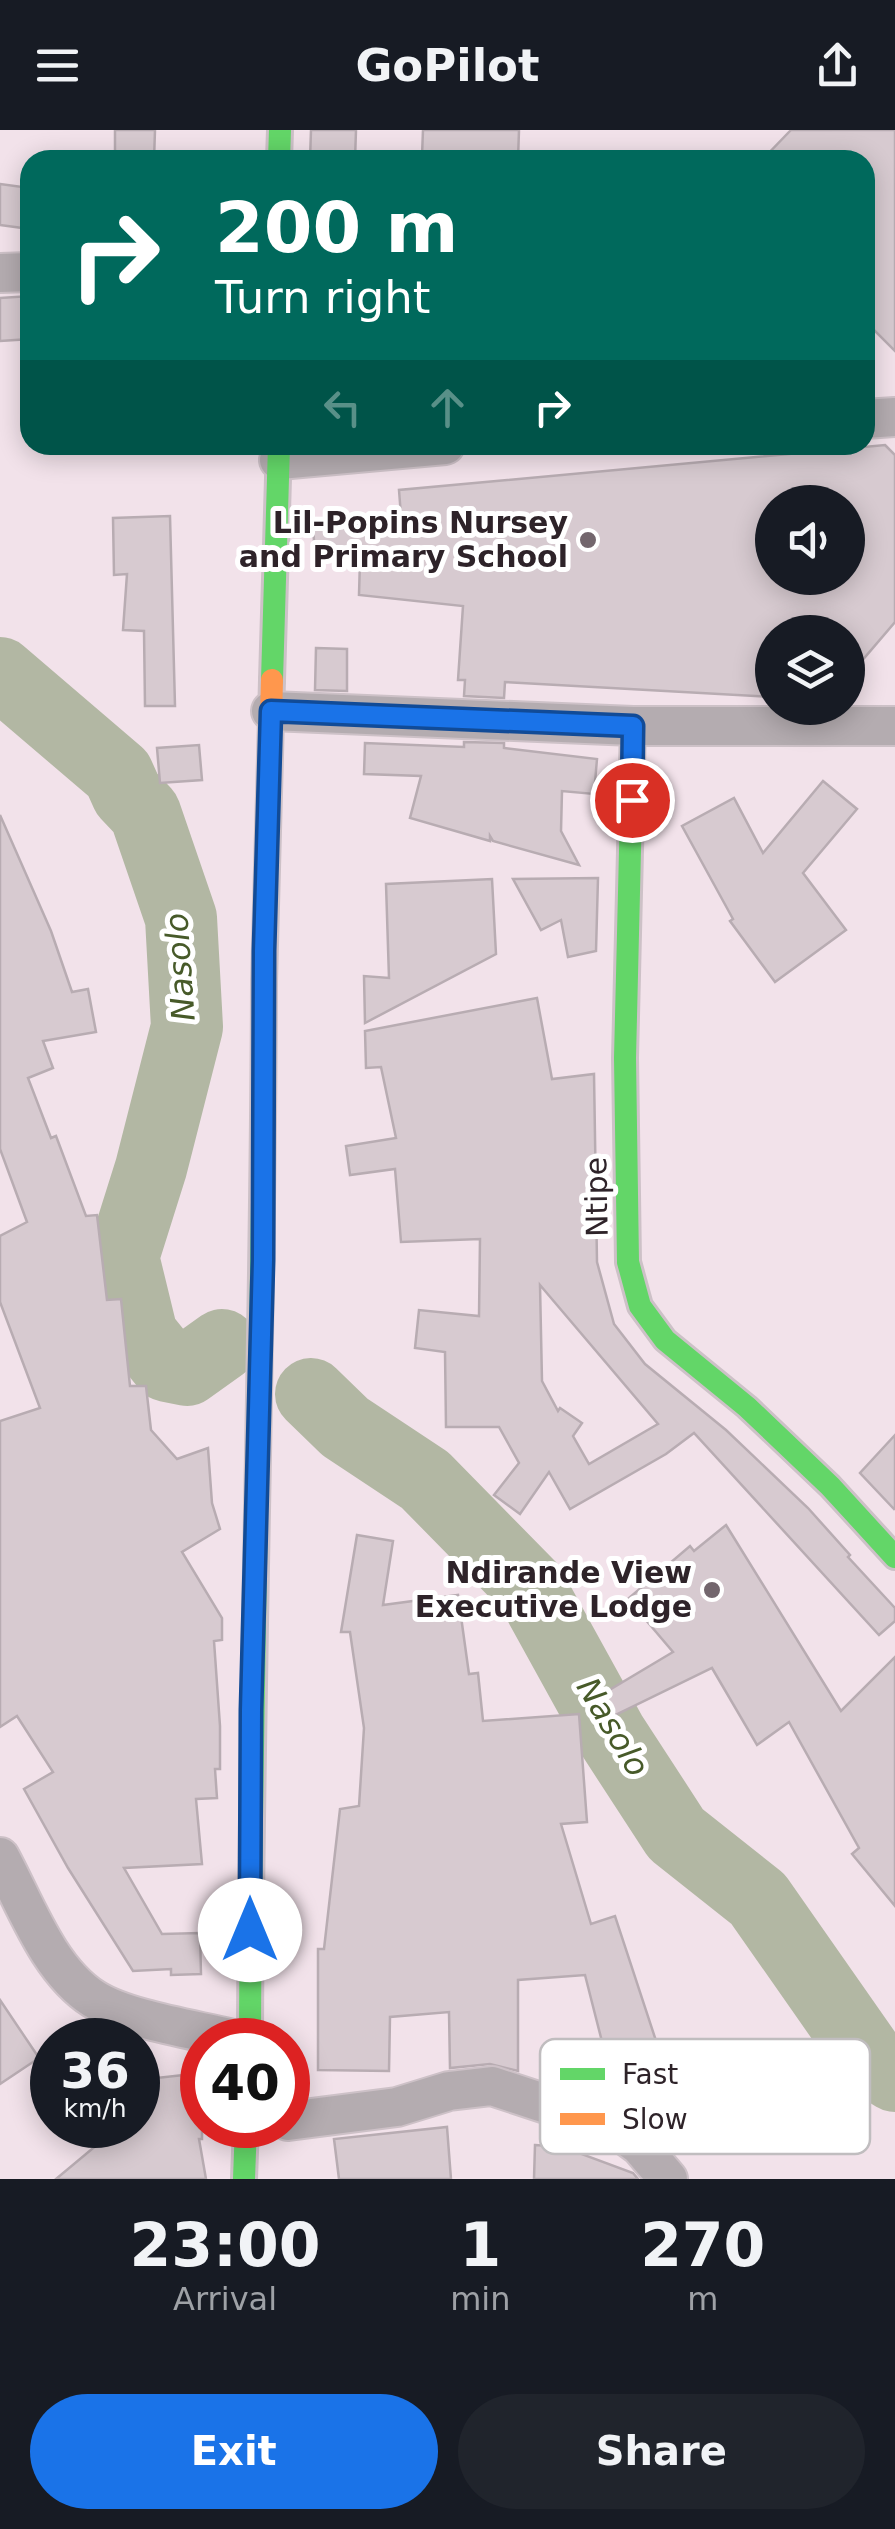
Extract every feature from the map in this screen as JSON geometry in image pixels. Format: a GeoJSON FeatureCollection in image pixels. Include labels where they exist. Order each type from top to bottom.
{"type":"FeatureCollection","features":[{"type":"Feature","properties":{"kind":"street"},"geometry":{"type":"LineString","coordinates":[[250,2018],[251,1690],[263,1260],[264,951],[279,455]]}},
{"type":"Feature","properties":{"kind":"street"},"geometry":{"type":"LineString","coordinates":[[271,711],[633,726],[895,726]]}},
{"type":"Feature","properties":{"kind":"street","name":"Ntipe"},"geometry":{"type":"LineString","coordinates":[[633,726],[624,1058],[628,1262],[640,1306],[666,1340],[748,1408],[830,1486],[895,1556]]}},
{"type":"Feature","properties":{"kind":"street"},"geometry":{"type":"LineString","coordinates":[[0,1857],[54,1957],[94,1999],[180,2025]]}},
{"type":"Feature","properties":{"kind":"street"},"geometry":{"type":"LineString","coordinates":[[310,2118],[396,2107],[450,2091],[492,2086],[540,2102]]}},
{"type":"Feature","properties":{"kind":"street"},"geometry":{"type":"LineString","coordinates":[[244,2179],[248,2148]]}},
{"type":"Feature","properties":{"kind":"street"},"geometry":{"type":"LineString","coordinates":[[647,2154],[668,2179]]}},
{"type":"Feature","properties":{"kind":"building"},"geometry":{"type":"Polygon","coordinates":[[[115,130],[155,130],[154,150],[115,150],[115,130]]]}},
{"type":"Feature","properties":{"kind":"building"},"geometry":{"type":"Polygon","coordinates":[[[311,130],[356,130],[355,150],[310,150],[311,130]]]}},
{"type":"Feature","properties":{"kind":"building"},"geometry":{"type":"Polygon","coordinates":[[[423,130],[519,130],[518,150],[422,150],[423,130]]]}},
{"type":"Feature","properties":{"kind":"building"},"geometry":{"type":"Polygon","coordinates":[[[791,130],[895,130],[895,351],[875,331],[875,150],[772,150],[791,130]]]}},
{"type":"Feature","properties":{"kind":"building"},"geometry":{"type":"Polygon","coordinates":[[[0,184],[20,187],[20,228],[0,225],[0,184]]]}},
{"type":"Feature","properties":{"kind":"building"},"geometry":{"type":"Polygon","coordinates":[[[20,297],[20,340],[0,341],[0,298],[20,297]]]}},
{"type":"Feature","properties":{"kind":"building","name":"Lil-Popins Nursey and Primary School"},"geometry":{"type":"Polygon","coordinates":[[[885,445],[895,455],[895,622],[865,657],[865,615],[755,615],[755,696],[505,682],[504,698],[464,696],[465,680],[458,680],[463,606],[359,595],[360,560],[315,561],[313,522],[402,529],[399,490],[777,455],[875,455],[875,446],[885,445]]]}},
{"type":"Feature","properties":{"kind":"building"},"geometry":{"type":"Polygon","coordinates":[[[170,516],[175,706],[145,706],[144,631],[123,630],[127,574],[114,575],[113,518],[170,516]]]}},
{"type":"Feature","properties":{"kind":"building"},"geometry":{"type":"Polygon","coordinates":[[[316,648],[347,649],[347,691],[315,690],[316,648]]]}},
{"type":"Feature","properties":{"kind":"building"},"geometry":{"type":"Polygon","coordinates":[[[464,742],[504,743],[504,748],[597,759],[594,794],[562,791],[561,831],[579,865],[493,841],[490,836],[490,841],[410,818],[421,776],[364,774],[365,743],[464,747],[464,742]]]}},
{"type":"Feature","properties":{"kind":"building"},"geometry":{"type":"Polygon","coordinates":[[[199,745],[202,780],[160,783],[157,748],[199,745]]]}},
{"type":"Feature","properties":{"kind":"building"},"geometry":{"type":"Polygon","coordinates":[[[823,781],[857,809],[803,873],[846,930],[775,982],[730,921],[733,919],[682,826],[734,798],[763,853],[823,781]]]}},
{"type":"Feature","properties":{"kind":"building"},"geometry":{"type":"Polygon","coordinates":[[[0,815],[51,931],[72,992],[88,989],[96,1032],[43,1041],[53,1068],[28,1078],[51,1138],[56,1136],[86,1216],[97,1215],[107,1300],[121,1299],[130,1386],[146,1386],[151,1430],[177,1459],[208,1448],[212,1503],[220,1529],[182,1552],[222,1618],[222,1640],[214,1641],[220,1726],[220,1769],[215,1769],[217,1798],[196,1799],[202,1864],[124,1868],[162,1934],[200,1933],[201,1974],[171,1975],[171,1969],[133,1971],[24,1789],[53,1772],[17,1716],[0,1727],[0,1421],[40,1408],[0,1302],[0,1236],[27,1222],[0,1149],[0,815]]]}},
{"type":"Feature","properties":{"kind":"building"},"geometry":{"type":"Polygon","coordinates":[[[598,878],[596,951],[568,957],[561,920],[541,930],[513,879],[598,878]]]}},
{"type":"Feature","properties":{"kind":"building"},"geometry":{"type":"Polygon","coordinates":[[[492,879],[496,954],[365,1023],[364,976],[389,978],[386,884],[492,879]]]}},
{"type":"Feature","properties":{"kind":"building"},"geometry":{"type":"Polygon","coordinates":[[[537,998],[552,1079],[594,1074],[597,1262],[614,1324],[645,1364],[726,1430],[808,1508],[850,1555],[895,1608],[895,1621],[879,1635],[694,1433],[666,1454],[570,1509],[549,1472],[520,1514],[494,1495],[519,1463],[499,1427],[446,1427],[445,1352],[415,1348],[419,1310],[479,1316],[480,1239],[401,1242],[395,1169],[350,1175],[346,1146],[396,1138],[381,1067],[366,1068],[365,1031],[537,998]],[[540,1285],[542,1381],[558,1411],[560,1408],[582,1423],[573,1436],[589,1464],[658,1424],[540,1285]]]}},
{"type":"Feature","properties":{"kind":"building"},"geometry":{"type":"Polygon","coordinates":[[[895,1435],[895,1508],[894,1509],[860,1473],[895,1435]]]}},
{"type":"Feature","properties":{"kind":"building"},"geometry":{"type":"Polygon","coordinates":[[[726,1525],[841,1711],[895,1657],[895,1906],[852,1854],[859,1848],[789,1722],[757,1745],[712,1668],[607,1719],[596,1698],[673,1652],[628,1599],[690,1546],[694,1551],[726,1525]]]}},
{"type":"Feature","properties":{"kind":"building"},"geometry":{"type":"Polygon","coordinates":[[[357,1535],[393,1541],[383,1605],[458,1595],[469,1674],[478,1673],[483,1721],[579,1714],[587,1822],[561,1824],[591,1924],[615,1916],[655,2039],[601,2039],[585,1975],[518,1980],[518,2071],[490,2064],[450,2068],[449,2012],[390,2017],[389,2071],[318,2070],[318,1949],[324,1949],[340,1809],[359,1806],[364,1728],[350,1632],[341,1632],[357,1535]]]}},
{"type":"Feature","properties":{"kind":"building"},"geometry":{"type":"Polygon","coordinates":[[[0,2000],[30,2045],[30,2064],[0,2084],[0,2000]]]}},
{"type":"Feature","properties":{"kind":"building"},"geometry":{"type":"Polygon","coordinates":[[[180,2075],[180,2148],[201,2148],[206,2179],[56,2179],[93,2148],[160,2148],[160,2078],[180,2075]]]}},
{"type":"Feature","properties":{"kind":"building"},"geometry":{"type":"Polygon","coordinates":[[[447,2127],[451,2179],[339,2179],[334,2139],[447,2127]]]}},
{"type":"Feature","properties":{"kind":"building"},"geometry":{"type":"Polygon","coordinates":[[[535,2145],[540,2145],[540,2154],[581,2154],[633,2173],[638,2179],[534,2179],[535,2145]]]}},
{"type":"Feature","properties":{"kind":"waterway","name":"Nasolo"},"geometry":{"type":"LineString","coordinates":[[0,673],[118,774],[127,794],[145,813],[181,918],[187,1027],[151,1168],[123,1257],[142,1335],[167,1366],[187,1370],[222,1345]]}},
{"type":"Feature","properties":{"kind":"waterway"},"geometry":{"type":"LineString","coordinates":[[300,1390],[311,1394]]}},
{"type":"Feature","properties":{"kind":"waterway","name":"Nasolo"},"geometry":{"type":"LineString","coordinates":[[311,1394],[345,1427],[425,1480],[530,1587],[611,1734],[676,1834],[758,1899],[856,2039]]}},
{"type":"Feature","properties":{"kind":"waterway","name":"Nasolo"},"geometry":{"type":"LineString","coordinates":[[870,2059],[895,2076]]}},
{"type":"Feature","properties":{"kind":"traffic: fast"},"geometry":{"type":"LineString","coordinates":[[279,150],[280,130]]}},
{"type":"Feature","properties":{"kind":"traffic: fast"},"geometry":{"type":"LineString","coordinates":[[272,680],[279,455]]}},
{"type":"Feature","properties":{"kind":"traffic: fast"},"geometry":{"type":"LineString","coordinates":[[633,726],[625,1058],[628,1262],[640,1306],[665,1340],[747,1407],[830,1486],[895,1557]]}},
{"type":"Feature","properties":{"kind":"traffic: fast"},"geometry":{"type":"LineString","coordinates":[[250,2018],[264,982]]}},
{"type":"Feature","properties":{"kind":"traffic: fast"},"geometry":{"type":"LineString","coordinates":[[244,2179],[245,2148]]}},
{"type":"Feature","properties":{"kind":"traffic: slow"},"geometry":{"type":"LineString","coordinates":[[264,982],[272,680]]}},
{"type":"Feature","properties":{"kind":"place","name":"Lil-Popins Nursey and Primary School"},"geometry":{"type":"Point","coordinates":[588,540]}},
{"type":"Feature","properties":{"kind":"place","name":"Ndirande View Executive Lodge"},"geometry":{"type":"Point","coordinates":[712,1590]}},
{"type":"Feature","properties":{"kind":"route"},"geometry":{"type":"LineString","coordinates":[[250,1930],[271,711],[633,726],[632,800]]}}]}
